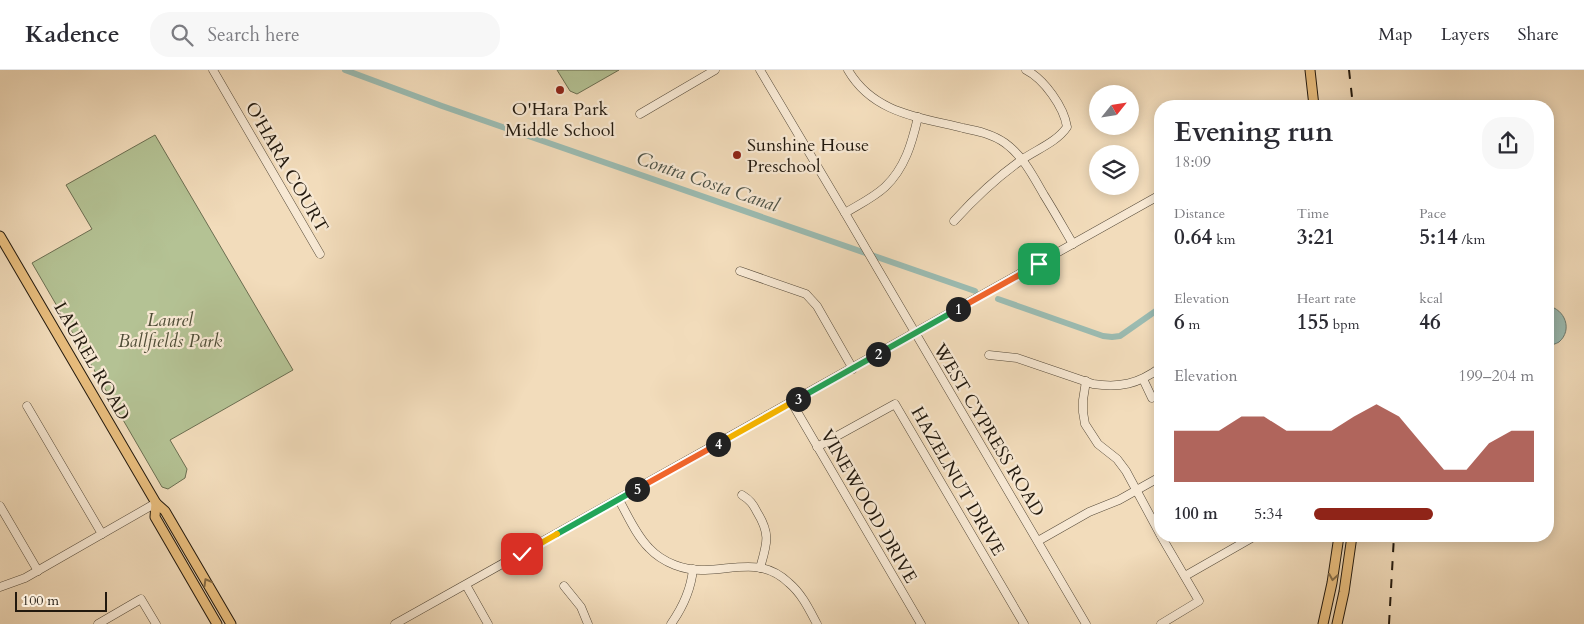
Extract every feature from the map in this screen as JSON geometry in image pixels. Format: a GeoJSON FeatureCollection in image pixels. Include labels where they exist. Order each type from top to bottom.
{"type":"FeatureCollection","features":[{"type":"Feature","properties":{"kind":"main road"},"geometry":{"type":"LineString","coordinates":[[1310,70],[1313,100]]}},
{"type":"Feature","properties":{"kind":"main road","name":"LAUREL ROAD"},"geometry":{"type":"LineString","coordinates":[[0,236],[156,503],[165,511],[231,624]]}},
{"type":"Feature","properties":{"kind":"main road","name":"LAUREL ROAD"},"geometry":{"type":"LineString","coordinates":[[156,503],[154,517],[217,624]]}},
{"type":"Feature","properties":{"kind":"main road"},"geometry":{"type":"LineString","coordinates":[[1323,624],[1338,542]]}},
{"type":"Feature","properties":{"kind":"main road"},"geometry":{"type":"LineString","coordinates":[[1337,624],[1351,542]]}},
{"type":"Feature","properties":{"kind":"street","name":"O'HARA COURT"},"geometry":{"type":"LineString","coordinates":[[213,70],[320,254]]}},
{"type":"Feature","properties":{"kind":"street"},"geometry":{"type":"LineString","coordinates":[[640,114],[715,70]]}},
{"type":"Feature","properties":{"kind":"street","name":"WEST CYPRESS ROAD"},"geometry":{"type":"LineString","coordinates":[[760,70],[1085,622]]}},
{"type":"Feature","properties":{"kind":"street"},"geometry":{"type":"LineString","coordinates":[[848,70],[859,86],[876,101],[896,111],[984,133],[1006,144],[1022,159],[1073,244]]}},
{"type":"Feature","properties":{"kind":"street"},"geometry":{"type":"LineString","coordinates":[[954,221],[987,187],[1022,159],[1057,138],[1067,127],[1063,114],[1048,88],[1041,80],[1026,70]]}},
{"type":"Feature","properties":{"kind":"street"},"geometry":{"type":"LineString","coordinates":[[845,213],[875,195],[892,179],[908,155],[918,117]]}},
{"type":"Feature","properties":{"kind":"street"},"geometry":{"type":"LineString","coordinates":[[396,624],[1154,198]]}},
{"type":"Feature","properties":{"kind":"street"},"geometry":{"type":"LineString","coordinates":[[740,271],[806,294],[818,306],[853,369]]}},
{"type":"Feature","properties":{"kind":"street"},"geometry":{"type":"LineString","coordinates":[[989,355],[1017,358],[1105,386],[1120,385],[1143,379],[1154,372]]}},
{"type":"Feature","properties":{"kind":"street"},"geometry":{"type":"LineString","coordinates":[[1143,379],[1152,398]]}},
{"type":"Feature","properties":{"kind":"street"},"geometry":{"type":"LineString","coordinates":[[1086,381],[1083,400],[1085,424],[1098,444],[1117,459],[1126,471],[1154,522]]}},
{"type":"Feature","properties":{"kind":"street","name":"VINEWOOD DRIVE"},"geometry":{"type":"LineString","coordinates":[[792,403],[921,624]]}},
{"type":"Feature","properties":{"kind":"street","name":"HAZELNUT DRIVE"},"geometry":{"type":"LineString","coordinates":[[817,447],[896,404],[1024,624]]}},
{"type":"Feature","properties":{"kind":"street"},"geometry":{"type":"LineString","coordinates":[[27,406],[102,534]]}},
{"type":"Feature","properties":{"kind":"street"},"geometry":{"type":"LineString","coordinates":[[1038,541],[1089,512],[1154,480]]}},
{"type":"Feature","properties":{"kind":"street"},"geometry":{"type":"LineString","coordinates":[[742,495],[750,500],[765,525],[767,540],[760,568]]}},
{"type":"Feature","properties":{"kind":"street"},"geometry":{"type":"LineString","coordinates":[[618,500],[639,536],[650,549],[666,561],[693,569],[705,570],[739,566],[769,570],[788,581],[804,600],[818,624]]}},
{"type":"Feature","properties":{"kind":"street"},"geometry":{"type":"LineString","coordinates":[[0,587],[38,571],[156,503]]}},
{"type":"Feature","properties":{"kind":"street"},"geometry":{"type":"LineString","coordinates":[[0,506],[38,571]]}},
{"type":"Feature","properties":{"kind":"street"},"geometry":{"type":"LineString","coordinates":[[1161,624],[1199,601],[1165,542]]}},
{"type":"Feature","properties":{"kind":"street"},"geometry":{"type":"LineString","coordinates":[[1185,576],[1240,542]]}},
{"type":"Feature","properties":{"kind":"street"},"geometry":{"type":"LineString","coordinates":[[671,624],[689,591],[693,569]]}},
{"type":"Feature","properties":{"kind":"street"},"geometry":{"type":"LineString","coordinates":[[466,585],[488,624]]}},
{"type":"Feature","properties":{"kind":"street"},"geometry":{"type":"LineString","coordinates":[[564,586],[582,607],[588,624]]}},
{"type":"Feature","properties":{"kind":"street"},"geometry":{"type":"LineString","coordinates":[[98,624],[141,598],[156,624]]}},
{"type":"Feature","properties":{"kind":"street"},"geometry":{"type":"LineString","coordinates":[[1076,624],[1085,622]]}},
{"type":"Feature","properties":{"kind":"green space"},"geometry":{"type":"Polygon","coordinates":[[[557,70],[619,70],[577,94],[570,91],[557,70]]]}},
{"type":"Feature","properties":{"kind":"green space","name":"Laurel Ballfields Park"},"geometry":{"type":"Polygon","coordinates":[[[155,135],[293,370],[170,440],[187,469],[185,478],[168,489],[162,487],[32,263],[92,229],[66,185],[155,135]]]}},
{"type":"Feature","properties":{"kind":"water"},"geometry":{"type":"Polygon","coordinates":[[[1554,308],[1563,316],[1566,326],[1566,332],[1563,337],[1555,344],[1554,308]]]}},
{"type":"Feature","properties":{"kind":"waterway","name":"Contra Costa Canal"},"geometry":{"type":"LineString","coordinates":[[345,70],[442,106],[975,291]]}},
{"type":"Feature","properties":{"kind":"waterway","name":"Contra Costa Canal"},"geometry":{"type":"LineString","coordinates":[[998,299],[1103,336],[1112,337],[1120,336],[1154,312]]}},
{"type":"Feature","properties":{"kind":"railway"},"geometry":{"type":"LineString","coordinates":[[1349,70],[1352,100]]}},
{"type":"Feature","properties":{"kind":"railway"},"geometry":{"type":"LineString","coordinates":[[1389,624],[1394,542]]}},
{"type":"Feature","properties":{"kind":"place","name":"O'Hara Park Middle School"},"geometry":{"type":"Point","coordinates":[560,90]}},
{"type":"Feature","properties":{"kind":"place","name":"Sunshine House Preschool"},"geometry":{"type":"Point","coordinates":[737,155]}},
{"type":"Feature","properties":{"kind":"route"},"geometry":{"type":"LineString","coordinates":[[522,554],[1039,264]]}}]}
